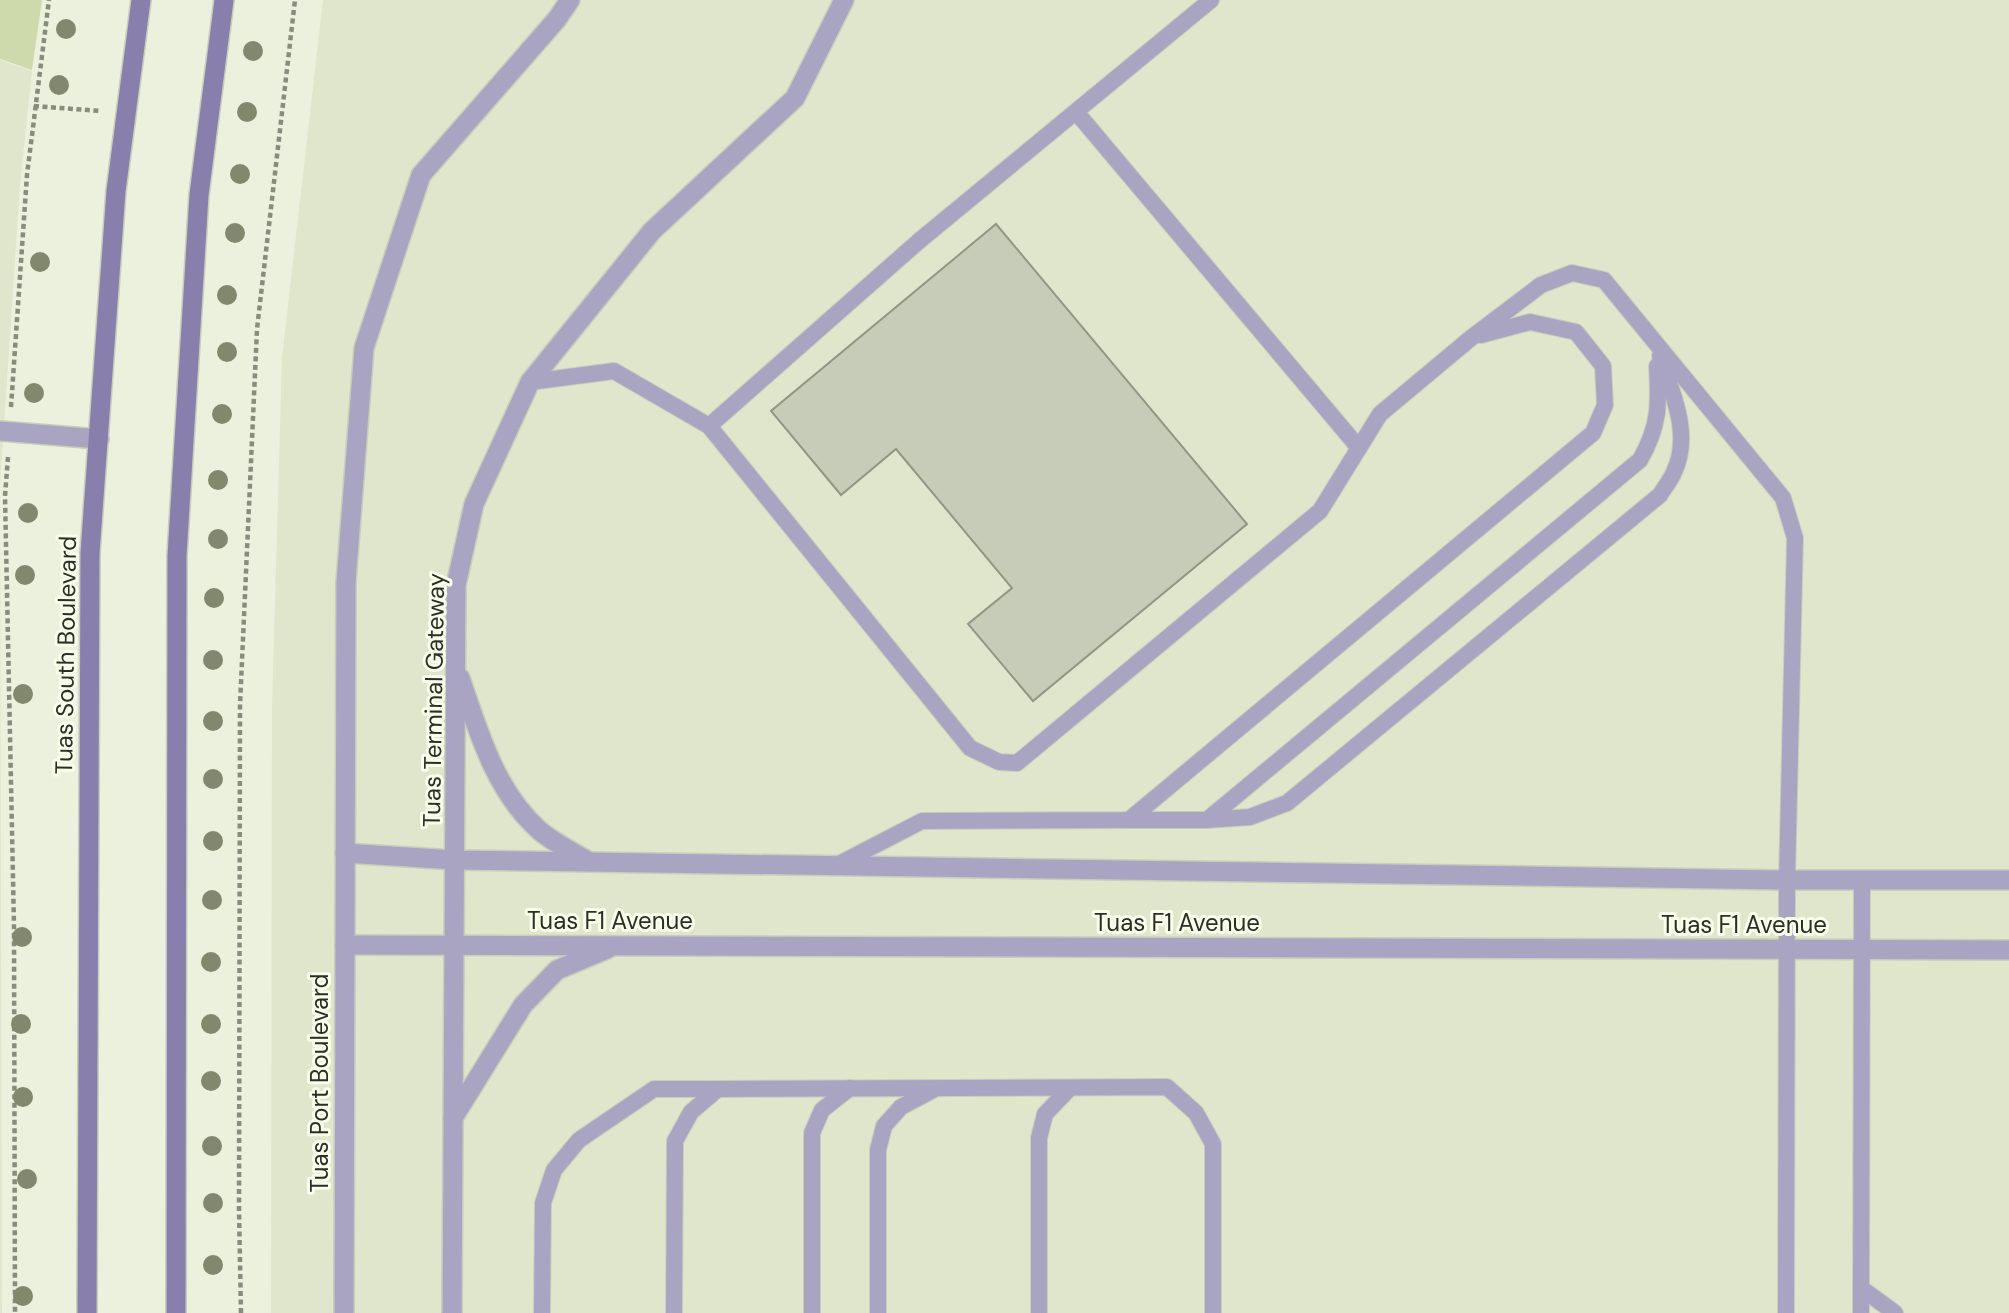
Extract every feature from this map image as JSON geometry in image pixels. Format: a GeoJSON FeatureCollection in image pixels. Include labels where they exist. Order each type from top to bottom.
{"type":"FeatureCollection","features":[{"type":"Feature","properties":{"kind":"main road","name":"Tuas South Boulevard"},"geometry":{"type":"LineString","coordinates":[[87,1313],[90,554],[116,191],[141,0]]}},
{"type":"Feature","properties":{"kind":"main road"},"geometry":{"type":"LineString","coordinates":[[176,1313],[177,556],[199,195],[224,0]]}},
{"type":"Feature","properties":{"kind":"street"},"geometry":{"type":"LineString","coordinates":[[345,853],[346,582],[364,348],[421,175],[557,19],[570,0]]}},
{"type":"Feature","properties":{"kind":"street","name":"Tuas Terminal Gateway"},"geometry":{"type":"LineString","coordinates":[[454,860],[456,585],[474,504],[530,382],[652,230],[795,98],[844,0]]}},
{"type":"Feature","properties":{"kind":"street"},"geometry":{"type":"LineString","coordinates":[[5,431],[99,439]]}},
{"type":"Feature","properties":{"kind":"street"},"geometry":{"type":"LineString","coordinates":[[456,664],[485,752],[510,799],[541,832],[587,861]]}},
{"type":"Feature","properties":{"kind":"street","name":"Tuas F1 Avenue"},"geometry":{"type":"LineString","coordinates":[[345,853],[454,860],[1787,880],[2009,880]]}},
{"type":"Feature","properties":{"kind":"street","name":"Tuas Port Boulevard"},"geometry":{"type":"LineString","coordinates":[[344,1313],[345,853]]}},
{"type":"Feature","properties":{"kind":"street"},"geometry":{"type":"LineString","coordinates":[[452,1313],[454,860]]}},
{"type":"Feature","properties":{"kind":"street","name":"Tuas F1 Avenue"},"geometry":{"type":"LineString","coordinates":[[345,945],[2009,950]]}},
{"type":"Feature","properties":{"kind":"street"},"geometry":{"type":"LineString","coordinates":[[453,1118],[523,1005],[557,970],[614,946]]}},
{"type":"Feature","properties":{"kind":"lane"},"geometry":{"type":"LineString","coordinates":[[709,426],[919,241],[1211,0]]}},
{"type":"Feature","properties":{"kind":"lane"},"geometry":{"type":"LineString","coordinates":[[1077,113],[1359,448]]}},
{"type":"Feature","properties":{"kind":"lane"},"geometry":{"type":"LineString","coordinates":[[530,382],[614,371],[709,426],[970,748],[999,762],[1017,763],[1321,511],[1380,414],[1471,338],[1541,285],[1572,273],[1604,280],[1783,498],[1791,517],[1795,538],[1787,880],[1786,1313]]}},
{"type":"Feature","properties":{"kind":"lane"},"geometry":{"type":"LineString","coordinates":[[1129,820],[1593,433],[1605,405],[1603,366],[1576,332],[1530,322],[1471,338]]}},
{"type":"Feature","properties":{"kind":"lane"},"geometry":{"type":"LineString","coordinates":[[837,865],[922,821],[1207,820],[1250,817],[1287,803],[1660,495],[1675,472],[1682,444],[1677,408],[1656,346]]}},
{"type":"Feature","properties":{"kind":"lane"},"geometry":{"type":"LineString","coordinates":[[1207,820],[1640,460],[1653,438],[1659,405],[1656,346]]}},
{"type":"Feature","properties":{"kind":"lane"},"geometry":{"type":"LineString","coordinates":[[1861,1313],[1862,879]]}},
{"type":"Feature","properties":{"kind":"lane"},"geometry":{"type":"LineString","coordinates":[[542,1313],[543,1203],[554,1170],[579,1140],[654,1089],[1167,1087],[1196,1113],[1213,1144],[1213,1313]]}},
{"type":"Feature","properties":{"kind":"lane"},"geometry":{"type":"LineString","coordinates":[[812,1313],[812,1133],[822,1110],[850,1088]]}},
{"type":"Feature","properties":{"kind":"lane"},"geometry":{"type":"LineString","coordinates":[[878,1313],[878,1150],[884,1126],[901,1107],[936,1088]]}},
{"type":"Feature","properties":{"kind":"lane"},"geometry":{"type":"LineString","coordinates":[[1039,1313],[1039,1138],[1045,1114],[1070,1088]]}},
{"type":"Feature","properties":{"kind":"lane"},"geometry":{"type":"LineString","coordinates":[[674,1313],[675,1141],[691,1112],[718,1089]]}},
{"type":"Feature","properties":{"kind":"lane"},"geometry":{"type":"LineString","coordinates":[[1861,1288],[1895,1313]]}},
{"type":"Feature","properties":{"kind":"path"},"geometry":{"type":"LineString","coordinates":[[15,1313],[14,926],[5,431],[34,106],[49,0]]}},
{"type":"Feature","properties":{"kind":"path"},"geometry":{"type":"LineString","coordinates":[[241,1313],[241,691],[257,329],[295,0]]}},
{"type":"Feature","properties":{"kind":"path"},"geometry":{"type":"LineString","coordinates":[[34,106],[126,113]]}},
{"type":"Feature","properties":{"kind":"shaded area"},"geometry":{"type":"Polygon","coordinates":[[[323,0],[2009,0],[2009,1313],[271,1313],[272,707],[282,358],[323,0]]]}},
{"type":"Feature","properties":{"kind":"shaded area"},"geometry":{"type":"Polygon","coordinates":[[[0,60],[32,71],[20,184],[0,484],[0,60]]]}},
{"type":"Feature","properties":{"kind":"shaded area"},"geometry":{"type":"Polygon","coordinates":[[[0,484],[2,1313],[0,1313],[0,484]]]}},
{"type":"Feature","properties":{"kind":"green space"},"geometry":{"type":"Polygon","coordinates":[[[0,0],[42,0],[32,70],[0,59],[0,0]]]}},
{"type":"Feature","properties":{"kind":"building"},"geometry":{"type":"Polygon","coordinates":[[[996,224],[1247,524],[1033,701],[968,624],[1012,588],[896,449],[841,495],[771,411],[996,224]]]}}]}
